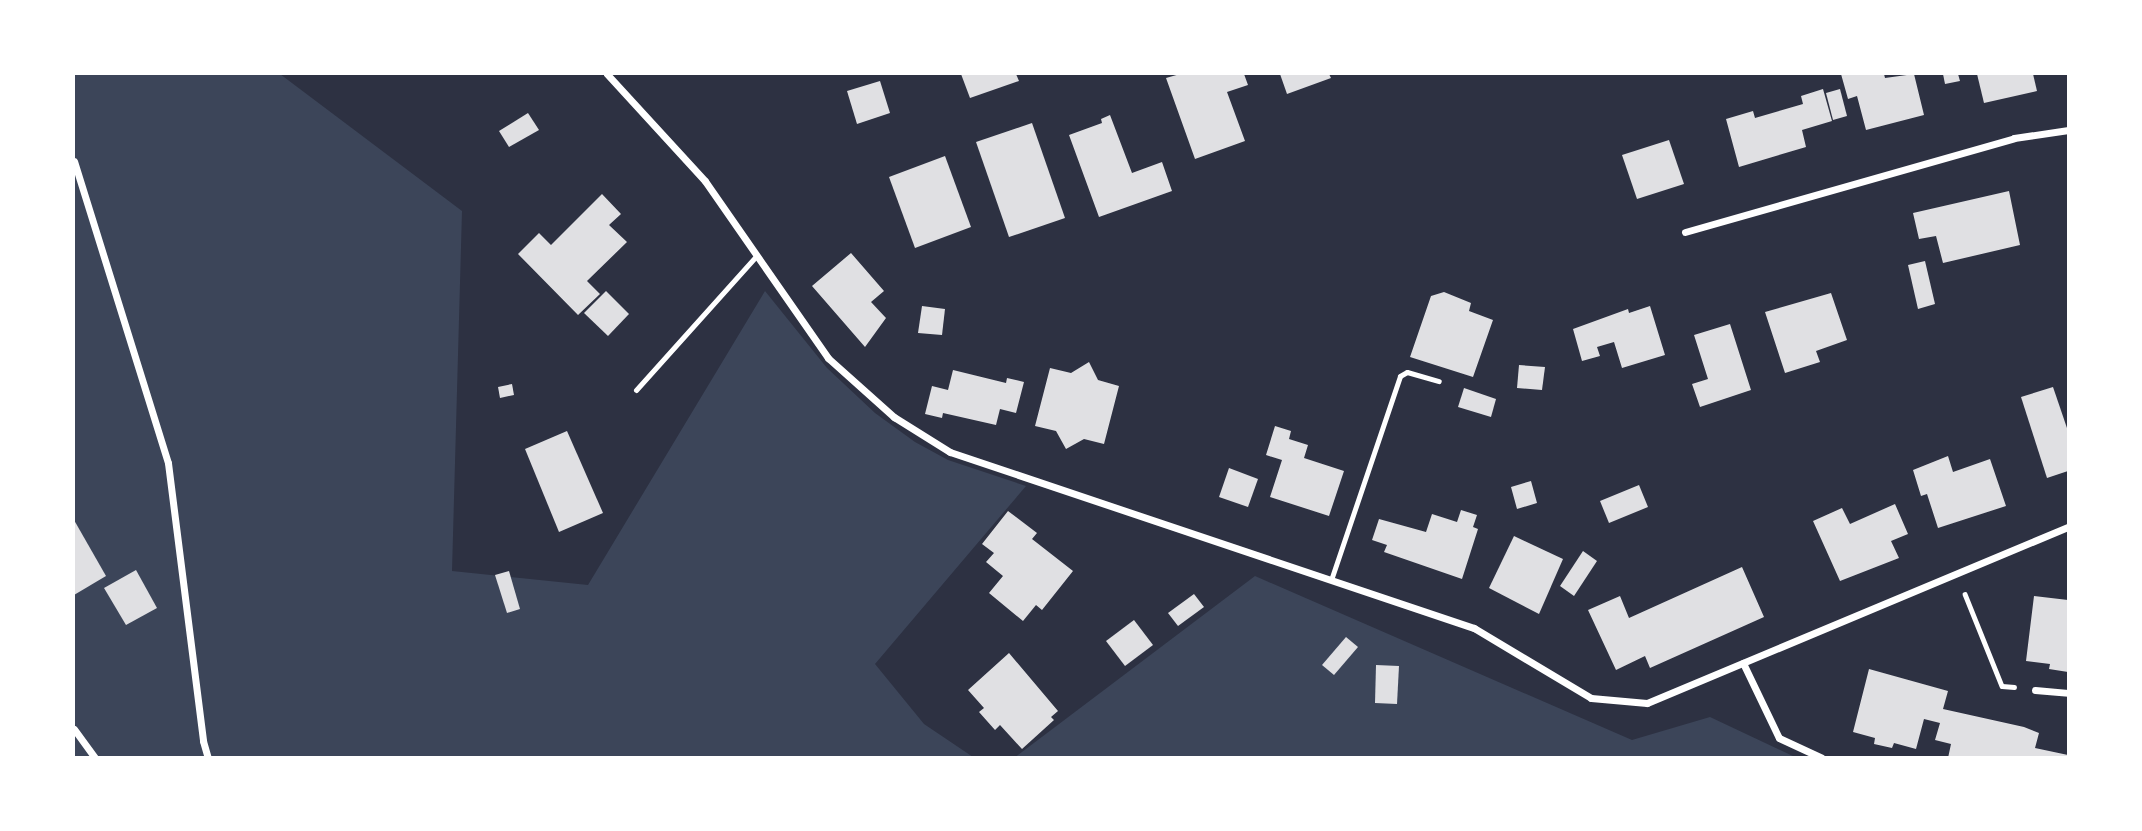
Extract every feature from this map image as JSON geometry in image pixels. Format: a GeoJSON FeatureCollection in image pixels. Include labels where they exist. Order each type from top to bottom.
{"type":"FeatureCollection","features":[{"type":"Feature","properties":{"kind":"street"},"geometry":{"type":"LineString","coordinates":[[607,74],[705,181],[828,358],[894,417],[950,452],[1474,628],[1591,698],[1647,703],[2068,527]]}},
{"type":"Feature","properties":{"kind":"street"},"geometry":{"type":"LineString","coordinates":[[1685,232],[2014,138],[2068,130]]}},
{"type":"Feature","properties":{"kind":"street"},"geometry":{"type":"LineString","coordinates":[[74,161],[167,463],[202,741],[208,758]]}},
{"type":"Feature","properties":{"kind":"street"},"geometry":{"type":"LineString","coordinates":[[1742,663],[1779,738],[1822,758]]}},
{"type":"Feature","properties":{"kind":"street"},"geometry":{"type":"LineString","coordinates":[[2035,690],[2068,693]]}},
{"type":"Feature","properties":{"kind":"street"},"geometry":{"type":"LineString","coordinates":[[74,729],[95,758]]}},
{"type":"Feature","properties":{"kind":"lane"},"geometry":{"type":"LineString","coordinates":[[636,390],[757,255]]}},
{"type":"Feature","properties":{"kind":"lane"},"geometry":{"type":"LineString","coordinates":[[1331,580],[1400,376],[1408,372],[1439,381]]}},
{"type":"Feature","properties":{"kind":"path"},"geometry":{"type":"LineString","coordinates":[[1956,573],[2003,686],[2035,690]]}},
{"type":"Feature","properties":{"kind":"shaded area"},"geometry":{"type":"Polygon","coordinates":[[[74,74],[280,74],[462,211],[452,571],[588,585],[765,291],[827,368],[875,413],[915,442],[948,460],[1026,486],[875,664],[924,724],[973,757],[74,757],[74,74]]]}},
{"type":"Feature","properties":{"kind":"shaded area"},"geometry":{"type":"Polygon","coordinates":[[[1255,576],[1632,740],[1710,717],[1795,757],[1014,758],[1255,576]]]}},
{"type":"Feature","properties":{"kind":"building"},"geometry":{"type":"Polygon","coordinates":[[[961,74],[1016,74],[1019,81],[970,98],[961,74]]]}},
{"type":"Feature","properties":{"kind":"building"},"geometry":{"type":"Polygon","coordinates":[[[1180,74],[1244,74],[1248,85],[1227,92],[1245,141],[1195,159],[1166,78],[1180,74]]]}},
{"type":"Feature","properties":{"kind":"building"},"geometry":{"type":"Polygon","coordinates":[[[1280,74],[1329,74],[1331,78],[1287,94],[1280,74]]]}},
{"type":"Feature","properties":{"kind":"building"},"geometry":{"type":"Polygon","coordinates":[[[1841,74],[1884,74],[1885,78],[1914,74],[1924,115],[1866,130],[1857,96],[1848,99],[1841,74]]]}},
{"type":"Feature","properties":{"kind":"building"},"geometry":{"type":"Polygon","coordinates":[[[1943,74],[1958,74],[1960,81],[1945,84],[1943,74]]]}},
{"type":"Feature","properties":{"kind":"building"},"geometry":{"type":"Polygon","coordinates":[[[1977,74],[2033,74],[2037,91],[1984,103],[1977,74]]]}},
{"type":"Feature","properties":{"kind":"building"},"geometry":{"type":"Polygon","coordinates":[[[880,81],[890,113],[857,124],[847,91],[880,81]]]}},
{"type":"Feature","properties":{"kind":"building"},"geometry":{"type":"Polygon","coordinates":[[[1823,89],[1832,121],[1802,130],[1806,147],[1739,167],[1726,119],[1753,111],[1755,118],[1803,104],[1801,96],[1823,89]]]}},
{"type":"Feature","properties":{"kind":"building"},"geometry":{"type":"Polygon","coordinates":[[[1840,89],[1847,116],[1833,120],[1826,93],[1840,89]]]}},
{"type":"Feature","properties":{"kind":"building"},"geometry":{"type":"Polygon","coordinates":[[[528,113],[539,130],[509,147],[499,131],[528,113]]]}},
{"type":"Feature","properties":{"kind":"building"},"geometry":{"type":"Polygon","coordinates":[[[1110,115],[1132,173],[1162,162],[1172,191],[1099,217],[1069,135],[1102,123],[1101,119],[1110,115]]]}},
{"type":"Feature","properties":{"kind":"building"},"geometry":{"type":"Polygon","coordinates":[[[1032,123],[1065,218],[1009,237],[976,142],[1032,123]]]}},
{"type":"Feature","properties":{"kind":"building"},"geometry":{"type":"Polygon","coordinates":[[[1669,140],[1684,184],[1637,199],[1622,155],[1669,140]]]}},
{"type":"Feature","properties":{"kind":"building"},"geometry":{"type":"Polygon","coordinates":[[[945,156],[971,227],[915,248],[889,177],[945,156]]]}},
{"type":"Feature","properties":{"kind":"building"},"geometry":{"type":"Polygon","coordinates":[[[2009,191],[2020,245],[1943,263],[1936,236],[1919,239],[1913,213],[2009,191]]]}},
{"type":"Feature","properties":{"kind":"building"},"geometry":{"type":"Polygon","coordinates":[[[602,194],[621,214],[609,225],[627,242],[587,281],[600,294],[578,315],[518,254],[539,233],[551,245],[602,194]]]}},
{"type":"Feature","properties":{"kind":"building"},"geometry":{"type":"Polygon","coordinates":[[[851,253],[884,291],[871,302],[886,318],[865,347],[812,286],[851,253]]]}},
{"type":"Feature","properties":{"kind":"building"},"geometry":{"type":"Polygon","coordinates":[[[1925,261],[1935,304],[1918,309],[1908,265],[1925,261]]]}},
{"type":"Feature","properties":{"kind":"building"},"geometry":{"type":"Polygon","coordinates":[[[606,291],[629,314],[608,336],[584,313],[606,291]]]}},
{"type":"Feature","properties":{"kind":"building"},"geometry":{"type":"Polygon","coordinates":[[[1444,292],[1471,303],[1469,311],[1493,320],[1473,377],[1410,357],[1431,296],[1444,292]]]}},
{"type":"Feature","properties":{"kind":"building"},"geometry":{"type":"Polygon","coordinates":[[[1831,293],[1847,340],[1816,351],[1820,362],[1785,373],[1765,312],[1831,293]]]}},
{"type":"Feature","properties":{"kind":"building"},"geometry":{"type":"Polygon","coordinates":[[[922,306],[945,309],[942,335],[918,333],[922,306]]]}},
{"type":"Feature","properties":{"kind":"building"},"geometry":{"type":"Polygon","coordinates":[[[1650,306],[1665,355],[1622,368],[1614,342],[1597,347],[1600,356],[1582,361],[1573,329],[1628,309],[1629,313],[1650,306]]]}},
{"type":"Feature","properties":{"kind":"building"},"geometry":{"type":"Polygon","coordinates":[[[1730,324],[1751,390],[1700,407],[1692,384],[1708,379],[1694,335],[1730,324]]]}},
{"type":"Feature","properties":{"kind":"building"},"geometry":{"type":"Polygon","coordinates":[[[1089,362],[1098,380],[1119,386],[1104,444],[1084,439],[1066,449],[1056,431],[1035,426],[1050,368],[1071,373],[1089,362]]]}},
{"type":"Feature","properties":{"kind":"building"},"geometry":{"type":"Polygon","coordinates":[[[1519,365],[1545,367],[1542,390],[1517,388],[1519,365]]]}},
{"type":"Feature","properties":{"kind":"building"},"geometry":{"type":"Polygon","coordinates":[[[953,370],[1006,383],[1007,378],[1024,382],[1016,413],[1000,409],[996,425],[943,413],[942,418],[925,414],[932,386],[948,390],[953,370]]]}},
{"type":"Feature","properties":{"kind":"building"},"geometry":{"type":"Polygon","coordinates":[[[512,384],[514,395],[500,398],[498,387],[512,384]]]}},
{"type":"Feature","properties":{"kind":"building"},"geometry":{"type":"Polygon","coordinates":[[[2053,387],[2068,431],[2068,471],[2047,478],[2021,397],[2053,387]]]}},
{"type":"Feature","properties":{"kind":"building"},"geometry":{"type":"Polygon","coordinates":[[[1464,388],[1496,399],[1491,417],[1458,407],[1464,388]]]}},
{"type":"Feature","properties":{"kind":"building"},"geometry":{"type":"Polygon","coordinates":[[[1275,426],[1291,431],[1289,439],[1308,445],[1304,458],[1344,471],[1329,516],[1270,497],[1282,460],[1266,455],[1275,426]]]}},
{"type":"Feature","properties":{"kind":"building"},"geometry":{"type":"Polygon","coordinates":[[[567,431],[603,513],[559,532],[525,449],[567,431]]]}},
{"type":"Feature","properties":{"kind":"building"},"geometry":{"type":"Polygon","coordinates":[[[1948,456],[1953,472],[1990,459],[2006,506],[1938,528],[1927,494],[1921,496],[1913,470],[1948,456]]]}},
{"type":"Feature","properties":{"kind":"building"},"geometry":{"type":"Polygon","coordinates":[[[1229,468],[1258,479],[1248,507],[1219,497],[1229,468]]]}},
{"type":"Feature","properties":{"kind":"building"},"geometry":{"type":"Polygon","coordinates":[[[1531,481],[1537,503],[1517,509],[1511,487],[1531,481]]]}},
{"type":"Feature","properties":{"kind":"building"},"geometry":{"type":"Polygon","coordinates":[[[1639,485],[1648,507],[1609,523],[1600,501],[1639,485]]]}},
{"type":"Feature","properties":{"kind":"building"},"geometry":{"type":"Polygon","coordinates":[[[1895,504],[1908,534],[1891,541],[1899,558],[1840,581],[1813,521],[1842,508],[1850,524],[1895,504]]]}},
{"type":"Feature","properties":{"kind":"building"},"geometry":{"type":"Polygon","coordinates":[[[1461,510],[1477,515],[1473,527],[1478,529],[1462,579],[1384,552],[1387,545],[1372,540],[1379,519],[1426,532],[1432,514],[1457,522],[1461,510]]]}},
{"type":"Feature","properties":{"kind":"building"},"geometry":{"type":"Polygon","coordinates":[[[1008,511],[1037,533],[1032,539],[1073,571],[1042,610],[1036,605],[1023,621],[989,593],[1003,576],[986,562],[994,553],[982,544],[1008,511]]]}},
{"type":"Feature","properties":{"kind":"building"},"geometry":{"type":"Polygon","coordinates":[[[74,520],[106,576],[74,595],[74,520]]]}},
{"type":"Feature","properties":{"kind":"building"},"geometry":{"type":"Polygon","coordinates":[[[1514,536],[1563,559],[1539,614],[1489,588],[1514,536]]]}},
{"type":"Feature","properties":{"kind":"building"},"geometry":{"type":"Polygon","coordinates":[[[1583,551],[1597,561],[1574,596],[1560,586],[1583,551]]]}},
{"type":"Feature","properties":{"kind":"building"},"geometry":{"type":"Polygon","coordinates":[[[1742,567],[1764,617],[1650,668],[1645,656],[1616,670],[1588,610],[1620,596],[1629,618],[1742,567]]]}},
{"type":"Feature","properties":{"kind":"building"},"geometry":{"type":"Polygon","coordinates":[[[136,570],[157,608],[126,625],[104,588],[136,570]]]}},
{"type":"Feature","properties":{"kind":"building"},"geometry":{"type":"Polygon","coordinates":[[[509,571],[520,609],[507,613],[495,575],[509,571]]]}},
{"type":"Feature","properties":{"kind":"building"},"geometry":{"type":"Polygon","coordinates":[[[1194,594],[1204,607],[1178,626],[1168,613],[1194,594]]]}},
{"type":"Feature","properties":{"kind":"building"},"geometry":{"type":"Polygon","coordinates":[[[2034,596],[2068,600],[2068,672],[2049,669],[2050,664],[2026,661],[2034,596]]]}},
{"type":"Feature","properties":{"kind":"building"},"geometry":{"type":"Polygon","coordinates":[[[1134,620],[1153,645],[1125,666],[1106,641],[1134,620]]]}},
{"type":"Feature","properties":{"kind":"building"},"geometry":{"type":"Polygon","coordinates":[[[1346,637],[1358,647],[1334,675],[1322,665],[1346,637]]]}},
{"type":"Feature","properties":{"kind":"building"},"geometry":{"type":"Polygon","coordinates":[[[1009,653],[1058,711],[1051,717],[1054,720],[1022,749],[1000,725],[995,730],[979,712],[984,708],[968,690],[1009,653]]]}},
{"type":"Feature","properties":{"kind":"building"},"geometry":{"type":"Polygon","coordinates":[[[1376,665],[1399,666],[1397,704],[1375,703],[1376,665]]]}},
{"type":"Feature","properties":{"kind":"building"},"geometry":{"type":"Polygon","coordinates":[[[1869,669],[1948,691],[1943,709],[2024,727],[2039,733],[2035,748],[2068,755],[2068,758],[1948,758],[1951,744],[1935,740],[1940,723],[1924,719],[1916,749],[1894,743],[1892,748],[1874,744],[1875,738],[1853,732],[1869,669]]]}}]}
